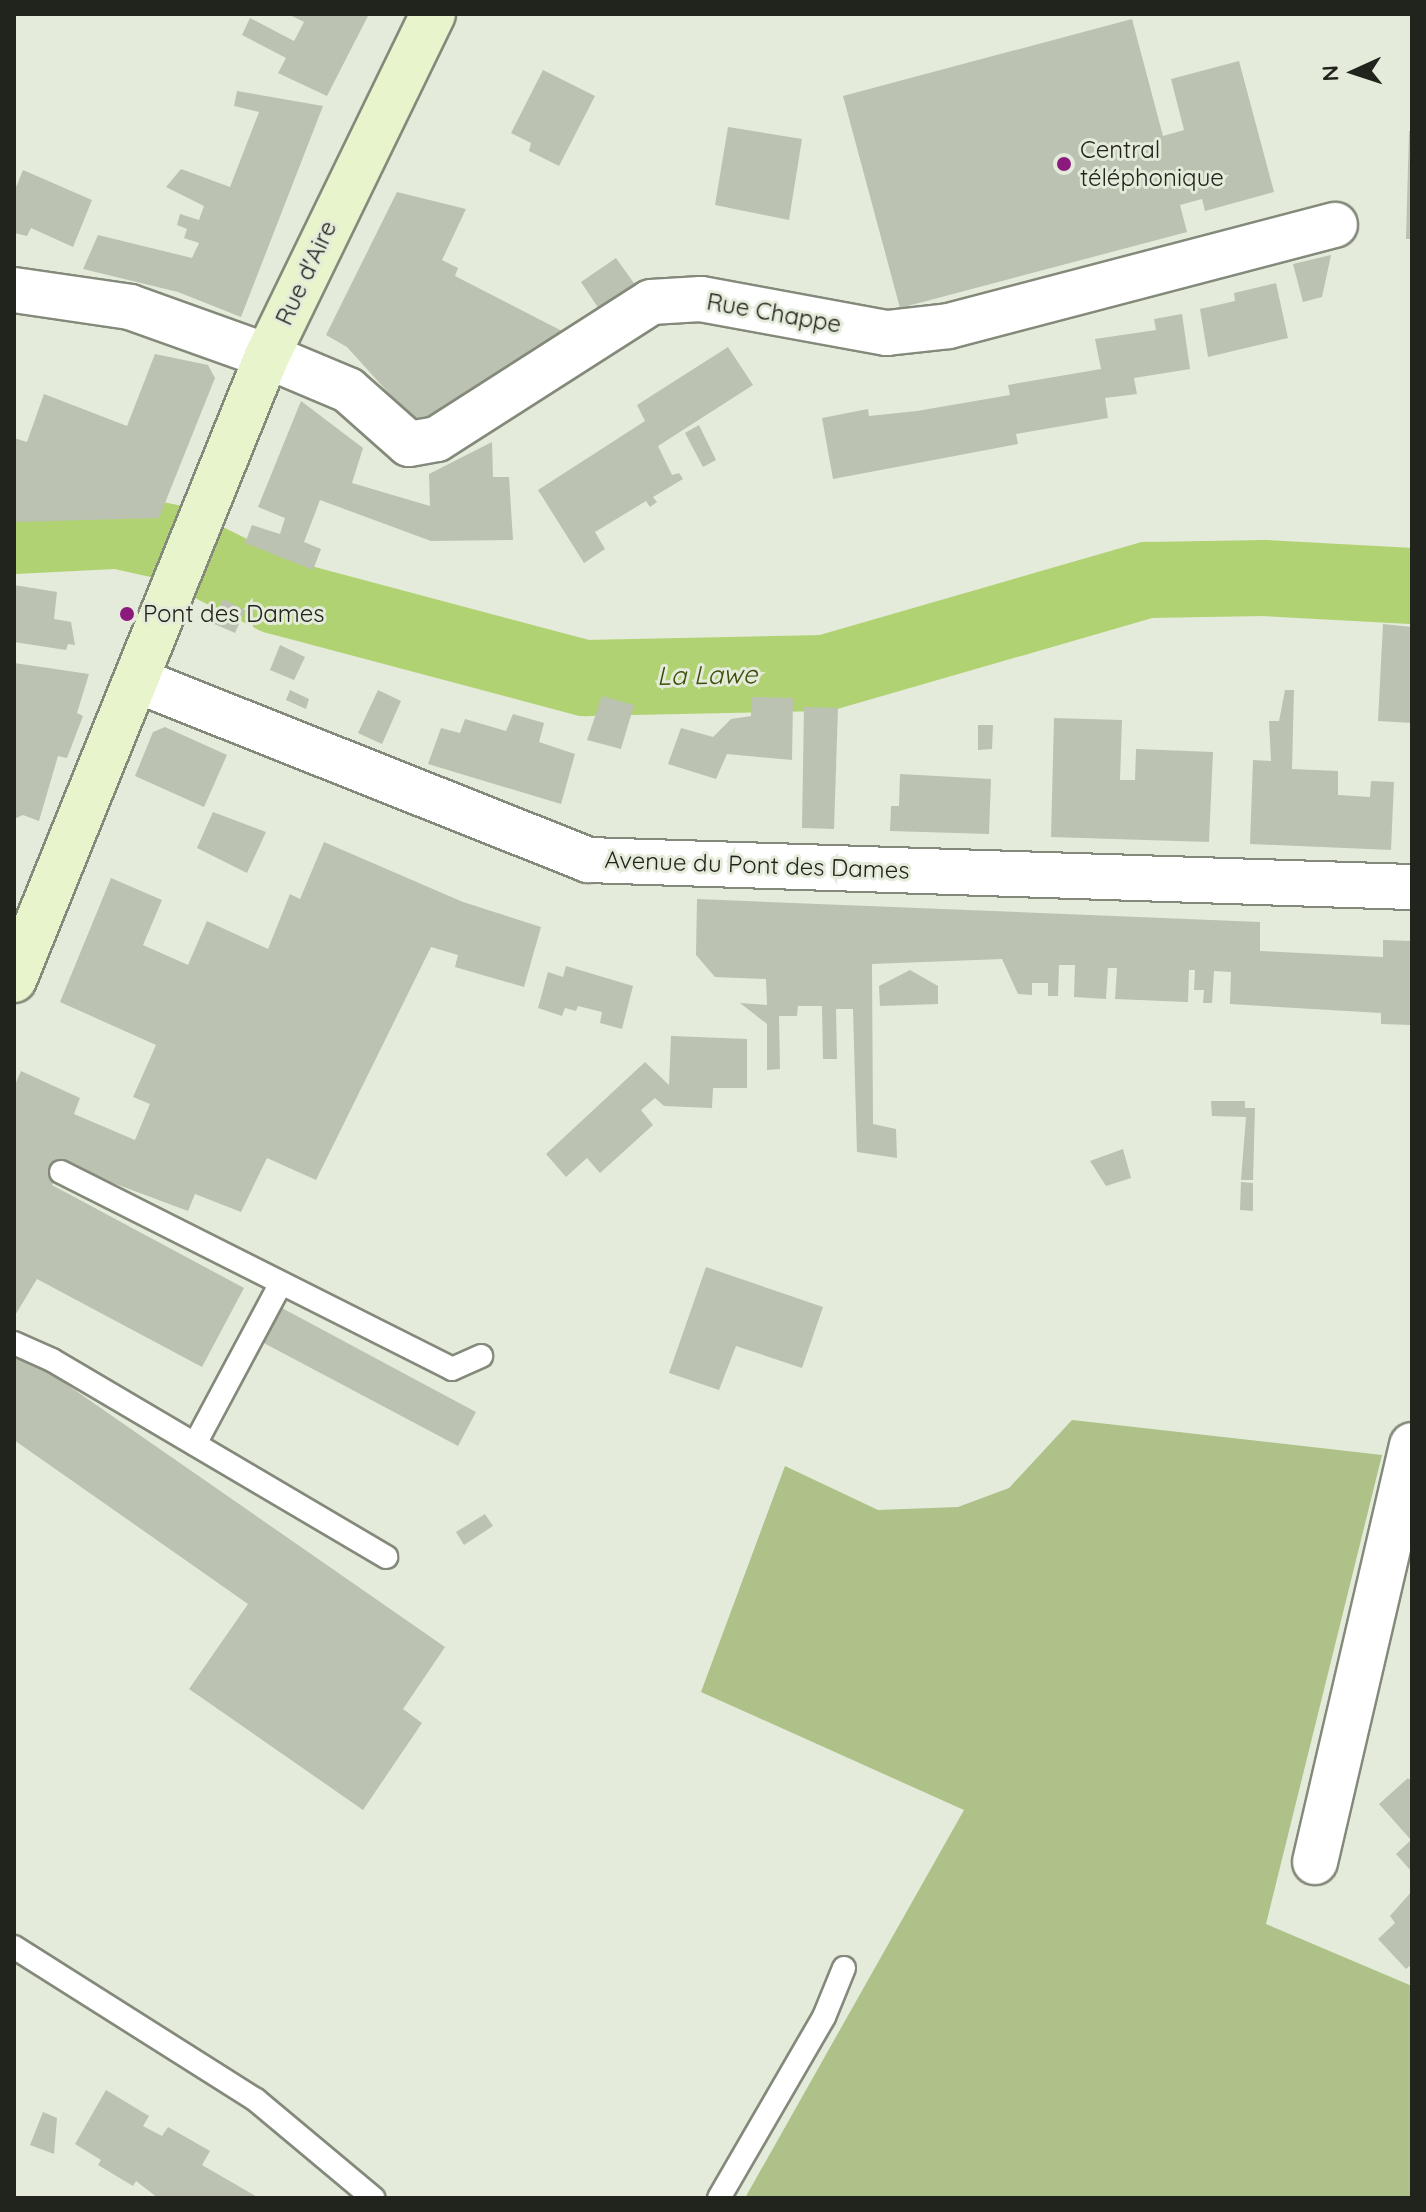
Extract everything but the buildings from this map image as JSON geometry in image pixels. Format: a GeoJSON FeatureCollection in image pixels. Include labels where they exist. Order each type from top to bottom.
{"type":"FeatureCollection","features":[{"type":"Feature","properties":{"kind":"main road","name":"Rue d'Aire"},"geometry":{"type":"LineString","coordinates":[[136,680],[267,356],[433,14]]}},
{"type":"Feature","properties":{"kind":"main road"},"geometry":{"type":"LineString","coordinates":[[14,980],[26,918],[136,680]]}},
{"type":"Feature","properties":{"kind":"street","name":"Rue Chappe"},"geometry":{"type":"LineString","coordinates":[[267,356],[348,390],[409,444],[437,439],[651,302],[701,299],[887,333],[949,326],[1335,225]]}},
{"type":"Feature","properties":{"kind":"street"},"geometry":{"type":"LineString","coordinates":[[14,290],[130,307],[267,356]]}},
{"type":"Feature","properties":{"kind":"street","name":"Avenue du Pont des Dames"},"geometry":{"type":"LineString","coordinates":[[136,680],[588,860],[1412,887]]}},
{"type":"Feature","properties":{"kind":"street"},"geometry":{"type":"LineString","coordinates":[[1315,1862],[1412,1445]]}},
{"type":"Feature","properties":{"kind":"lane"},"geometry":{"type":"LineString","coordinates":[[61,1172],[452,1369],[481,1356]]}},
{"type":"Feature","properties":{"kind":"lane"},"geometry":{"type":"LineString","coordinates":[[195,1444],[280,1285]]}},
{"type":"Feature","properties":{"kind":"lane"},"geometry":{"type":"LineString","coordinates":[[14,1343],[195,1444],[386,1557]]}},
{"type":"Feature","properties":{"kind":"lane"},"geometry":{"type":"LineString","coordinates":[[14,1947],[256,2100],[373,2198]]}},
{"type":"Feature","properties":{"kind":"lane"},"geometry":{"type":"LineString","coordinates":[[719,2198],[824,2017],[844,1968]]}},
{"type":"Feature","properties":{"kind":"green space"},"geometry":{"type":"Polygon","coordinates":[[[1072,1420],[1382,1455],[1266,1924],[1412,1986],[1412,2198],[745,2198],[964,1810],[701,1692],[785,1466],[878,1510],[958,1507],[1009,1488],[1072,1420]]]}},
{"type":"Feature","properties":{"kind":"waterway","name":"La Lawe"},"geometry":{"type":"LineString","coordinates":[[14,536],[118,531],[168,542],[276,596],[585,678],[825,673],[1148,580],[1264,578],[1412,586]]}},
{"type":"Feature","properties":{"kind":"place","name":"Central téléphonique"},"geometry":{"type":"Point","coordinates":[1064,164]}},
{"type":"Feature","properties":{"kind":"place","name":"Pont des Dames"},"geometry":{"type":"Point","coordinates":[127,614]}}]}
